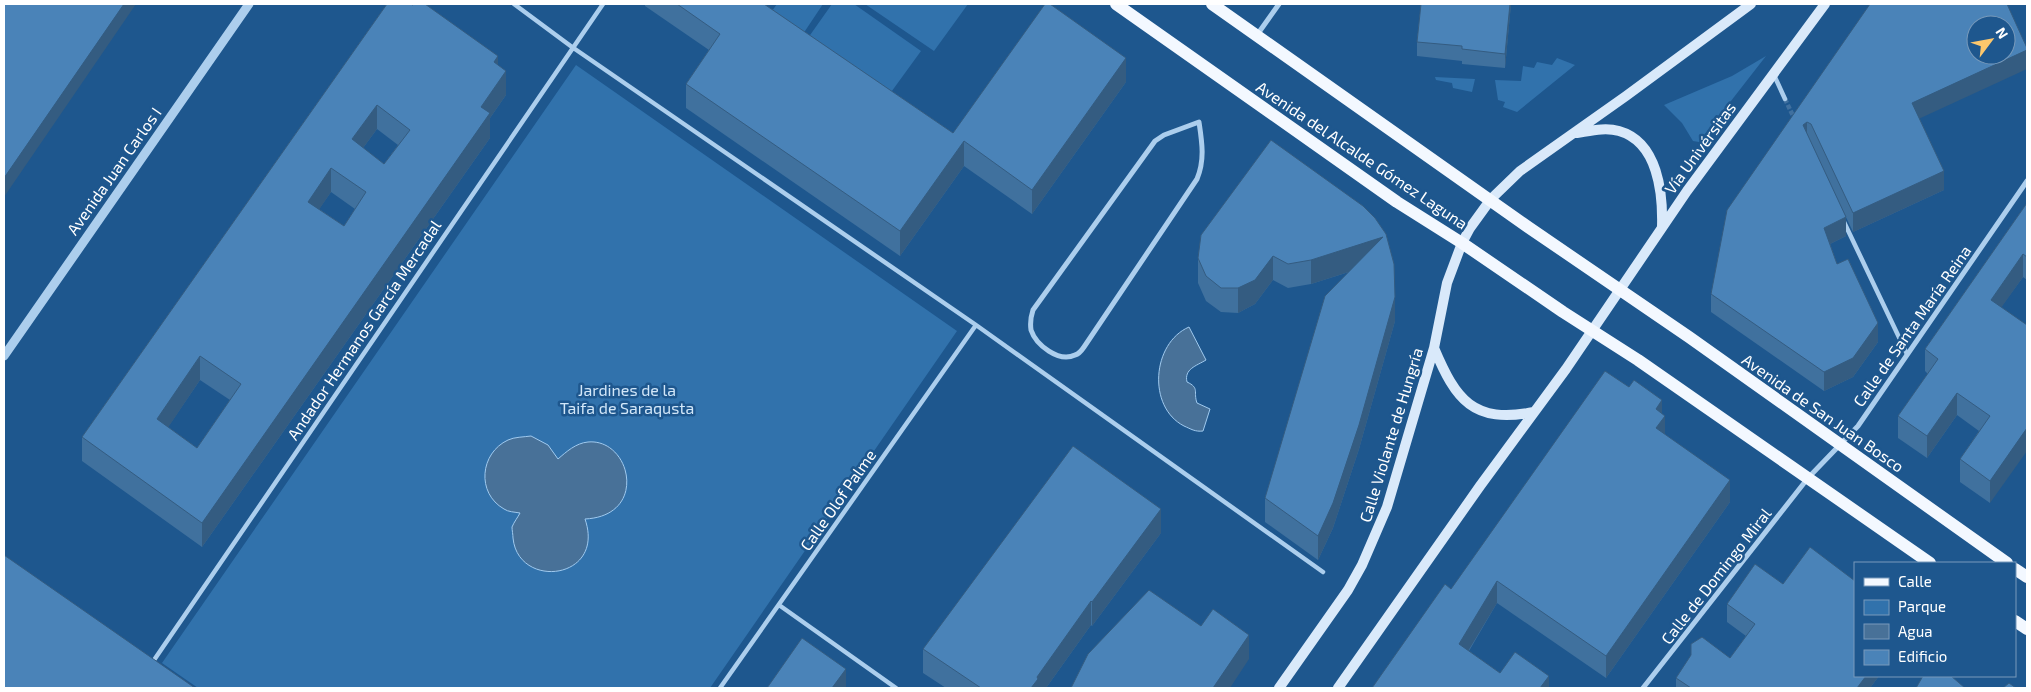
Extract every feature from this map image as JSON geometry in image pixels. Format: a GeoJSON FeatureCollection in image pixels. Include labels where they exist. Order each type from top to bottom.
{"type":"FeatureCollection","features":[{"type":"Feature","properties":{"kind":"main road","name":"Avenida del Alcalde Gómez Laguna"},"geometry":{"type":"LineString","coordinates":[[1116,4],[1397,202],[1462,243],[1592,331]]}},
{"type":"Feature","properties":{"kind":"main road"},"geometry":{"type":"LineString","coordinates":[[1212,4],[1491,199],[1528,227],[1621,290]]}},
{"type":"Feature","properties":{"kind":"main road"},"geometry":{"type":"LineString","coordinates":[[1491,199],[1520,171],[1751,4]]}},
{"type":"Feature","properties":{"kind":"main road","name":"Vía Univérsitas"},"geometry":{"type":"LineString","coordinates":[[1592,331],[1662,228],[1824,4]]}},
{"type":"Feature","properties":{"kind":"main road"},"geometry":{"type":"LineString","coordinates":[[1575,133],[1596,130],[1618,131],[1630,136],[1639,143],[1648,153],[1658,178],[1662,201],[1662,228]]}},
{"type":"Feature","properties":{"kind":"main road","name":"Calle Violante de Hungría"},"geometry":{"type":"LineString","coordinates":[[1279,688],[1348,590],[1362,565],[1387,507],[1434,348],[1444,292],[1462,243],[1470,228],[1491,199]]}},
{"type":"Feature","properties":{"kind":"main road","name":"Avenida de San Juan Bosco"},"geometry":{"type":"LineString","coordinates":[[1621,290],[2006,562]]}},
{"type":"Feature","properties":{"kind":"main road"},"geometry":{"type":"LineString","coordinates":[[1338,688],[1592,331],[1638,360],[1929,562]]}},
{"type":"Feature","properties":{"kind":"main road"},"geometry":{"type":"LineString","coordinates":[[1434,348],[1450,383],[1462,399],[1475,408],[1496,415],[1508,416],[1534,412]]}},
{"type":"Feature","properties":{"kind":"main road"},"geometry":{"type":"LineString","coordinates":[[2016,570],[2027,577]]}},
{"type":"Feature","properties":{"kind":"main road"},"geometry":{"type":"LineString","coordinates":[[2016,622],[2027,629]]}},
{"type":"Feature","properties":{"kind":"street","name":"Avenida Juan Carlos I"},"geometry":{"type":"LineString","coordinates":[[4,356],[249,4]]}},
{"type":"Feature","properties":{"kind":"street"},"geometry":{"type":"LineString","coordinates":[[514,4],[572,47],[976,325],[1323,572]]}},
{"type":"Feature","properties":{"kind":"street","name":"Andador Hermanos García Mercadal"},"geometry":{"type":"LineString","coordinates":[[147,671],[603,4]]}},
{"type":"Feature","properties":{"kind":"street"},"geometry":{"type":"LineString","coordinates":[[1257,35],[1279,4]]}},
{"type":"Feature","properties":{"kind":"street"},"geometry":{"type":"LineString","coordinates":[[1773,74],[1785,99]]}},
{"type":"Feature","properties":{"kind":"street"},"geometry":{"type":"LineString","coordinates":[[1199,122],[1202,156],[1201,169],[1197,179],[1084,348],[1076,355],[1065,357],[1048,350],[1036,339],[1031,329],[1033,310],[1155,141],[1164,135],[1199,122]]}},
{"type":"Feature","properties":{"kind":"street","name":"Calle de Santa María Reina"},"geometry":{"type":"LineString","coordinates":[[1808,478],[1858,426],[2027,180]]}},
{"type":"Feature","properties":{"kind":"street"},"geometry":{"type":"LineString","coordinates":[[1840,214],[1907,354]]}},
{"type":"Feature","properties":{"kind":"street","name":"Calle Olof Palme"},"geometry":{"type":"LineString","coordinates":[[720,688],[976,325]]}},
{"type":"Feature","properties":{"kind":"street","name":"Calle de Domingo Miral"},"geometry":{"type":"LineString","coordinates":[[1643,688],[1808,478]]}},
{"type":"Feature","properties":{"kind":"street"},"geometry":{"type":"LineString","coordinates":[[779,605],[896,688]]}},
{"type":"Feature","properties":{"kind":"green space"},"geometry":{"type":"Polygon","coordinates":[[[777,4],[823,4],[799,40],[767,18],[777,4]]]}},
{"type":"Feature","properties":{"kind":"green space"},"geometry":{"type":"Polygon","coordinates":[[[832,4],[854,4],[921,51],[889,95],[808,38],[832,4]]]}},
{"type":"Feature","properties":{"kind":"green space"},"geometry":{"type":"Polygon","coordinates":[[[865,4],[968,4],[934,51],[865,4]]]}},
{"type":"Feature","properties":{"kind":"green space"},"geometry":{"type":"Polygon","coordinates":[[[1766,56],[1699,142],[1693,141],[1682,123],[1664,105],[1732,76],[1766,56]]]}},
{"type":"Feature","properties":{"kind":"green space"},"geometry":{"type":"Polygon","coordinates":[[[1557,58],[1575,65],[1517,112],[1503,107],[1505,102],[1498,100],[1495,80],[1521,81],[1523,66],[1534,68],[1537,62],[1552,65],[1557,58]]]}},
{"type":"Feature","properties":{"kind":"green space","name":"Jardines de la Taifa de Saraqusta"},"geometry":{"type":"Polygon","coordinates":[[[576,65],[957,331],[710,688],[198,688],[162,663],[576,65]]]}},
{"type":"Feature","properties":{"kind":"green space"},"geometry":{"type":"Polygon","coordinates":[[[1435,77],[1475,79],[1472,92],[1453,88],[1452,83],[1436,80],[1435,77]]]}},
{"type":"Feature","properties":{"kind":"water"},"geometry":{"type":"Polygon","coordinates":[[[1189,327],[1206,360],[1192,368],[1187,374],[1187,382],[1195,388],[1197,403],[1210,409],[1203,431],[1195,431],[1172,417],[1164,405],[1160,391],[1159,375],[1161,360],[1167,347],[1177,335],[1189,327]]]}},
{"type":"Feature","properties":{"kind":"water"},"geometry":{"type":"Polygon","coordinates":[[[531,436],[548,445],[558,459],[579,444],[588,442],[603,444],[615,452],[623,464],[627,478],[625,492],[619,505],[605,515],[585,519],[588,539],[583,555],[573,566],[559,571],[544,571],[529,566],[518,555],[512,527],[520,513],[506,510],[495,502],[486,484],[485,473],[487,463],[499,446],[510,439],[531,436]]]}},
{"type":"Feature","properties":{"kind":"building"},"geometry":{"type":"Polygon","coordinates":[[[4,4],[124,4],[4,178],[4,4]]]}},
{"type":"Feature","properties":{"kind":"building"},"geometry":{"type":"Polygon","coordinates":[[[387,4],[425,4],[498,56],[494,62],[506,71],[481,107],[490,113],[202,523],[82,437],[387,4]],[[377,105],[352,139],[384,164],[410,130],[377,105]],[[331,168],[308,202],[344,226],[366,192],[331,168]],[[200,356],[157,419],[197,448],[241,384],[200,356]]]}},
{"type":"Feature","properties":{"kind":"building"},"geometry":{"type":"Polygon","coordinates":[[[677,4],[764,4],[953,133],[1045,4],[1050,4],[1126,58],[1032,190],[964,141],[900,231],[686,84],[720,34],[677,4]]]}},
{"type":"Feature","properties":{"kind":"building"},"geometry":{"type":"Polygon","coordinates":[[[1421,4],[1510,4],[1505,54],[1462,49],[1462,46],[1417,42],[1421,4]]]}},
{"type":"Feature","properties":{"kind":"building"},"geometry":{"type":"Polygon","coordinates":[[[1870,4],[2007,4],[2012,15],[1966,15],[1966,65],[1994,65],[1912,103],[1944,171],[1853,213],[1811,124],[1807,122],[1803,125],[1846,217],[1824,228],[1837,264],[1848,259],[1878,323],[1853,358],[1824,372],[1711,294],[1727,210],[1870,4]]]}},
{"type":"Feature","properties":{"kind":"building"},"geometry":{"type":"Polygon","coordinates":[[[2016,24],[2027,48],[2027,50],[2016,55],[2016,24]]]}},
{"type":"Feature","properties":{"kind":"building"},"geometry":{"type":"Polygon","coordinates":[[[1271,140],[1363,206],[1375,218],[1386,234],[1394,264],[1395,297],[1359,425],[1333,503],[1318,536],[1265,498],[1325,296],[1383,237],[1311,260],[1288,264],[1273,256],[1255,280],[1238,288],[1221,288],[1206,276],[1198,258],[1201,235],[1271,140]]]}},
{"type":"Feature","properties":{"kind":"building"},"geometry":{"type":"Polygon","coordinates":[[[2027,203],[2027,257],[2023,254],[1991,300],[2027,325],[2027,428],[1990,481],[1960,459],[1990,416],[1957,393],[1927,436],[1898,416],[1938,359],[1925,349],[2027,203]]]}},
{"type":"Feature","properties":{"kind":"building"},"geometry":{"type":"Polygon","coordinates":[[[1605,371],[1629,387],[1634,380],[1662,400],[1656,409],[1665,416],[1656,428],[1730,480],[1606,656],[1497,581],[1459,644],[1500,673],[1515,652],[1549,676],[1540,688],[1372,688],[1445,584],[1451,589],[1605,371]]]}},
{"type":"Feature","properties":{"kind":"building"},"geometry":{"type":"Polygon","coordinates":[[[1073,446],[1161,509],[1091,601],[1031,688],[981,688],[923,649],[1073,446]]]}},
{"type":"Feature","properties":{"kind":"building"},"geometry":{"type":"Polygon","coordinates":[[[1810,547],[1854,580],[1854,677],[1865,677],[1857,688],[1691,688],[1676,678],[1691,655],[1691,644],[1702,637],[1730,658],[1755,624],[1727,604],[1755,564],[1783,584],[1810,547]]]}},
{"type":"Feature","properties":{"kind":"building"},"geometry":{"type":"Polygon","coordinates":[[[4,555],[195,688],[4,688],[4,555]]]}},
{"type":"Feature","properties":{"kind":"building"},"geometry":{"type":"Polygon","coordinates":[[[1149,590],[1201,626],[1213,609],[1249,635],[1213,688],[1071,688],[1088,654],[1149,590]]]}},
{"type":"Feature","properties":{"kind":"building"},"geometry":{"type":"Polygon","coordinates":[[[802,638],[846,669],[832,688],[767,688],[802,638]]]}},
{"type":"Feature","properties":{"kind":"building"},"geometry":{"type":"Polygon","coordinates":[[[1922,677],[1952,677],[1965,688],[1916,688],[1922,677]]]}},
{"type":"Feature","properties":{"kind":"building"},"geometry":{"type":"Polygon","coordinates":[[[2009,683],[2016,688],[2003,688],[2009,683]]]}},
{"type":"Feature","properties":{"kind":"tunnel"},"geometry":{"type":"LineString","coordinates":[[1785,99],[1794,118]]}}]}
